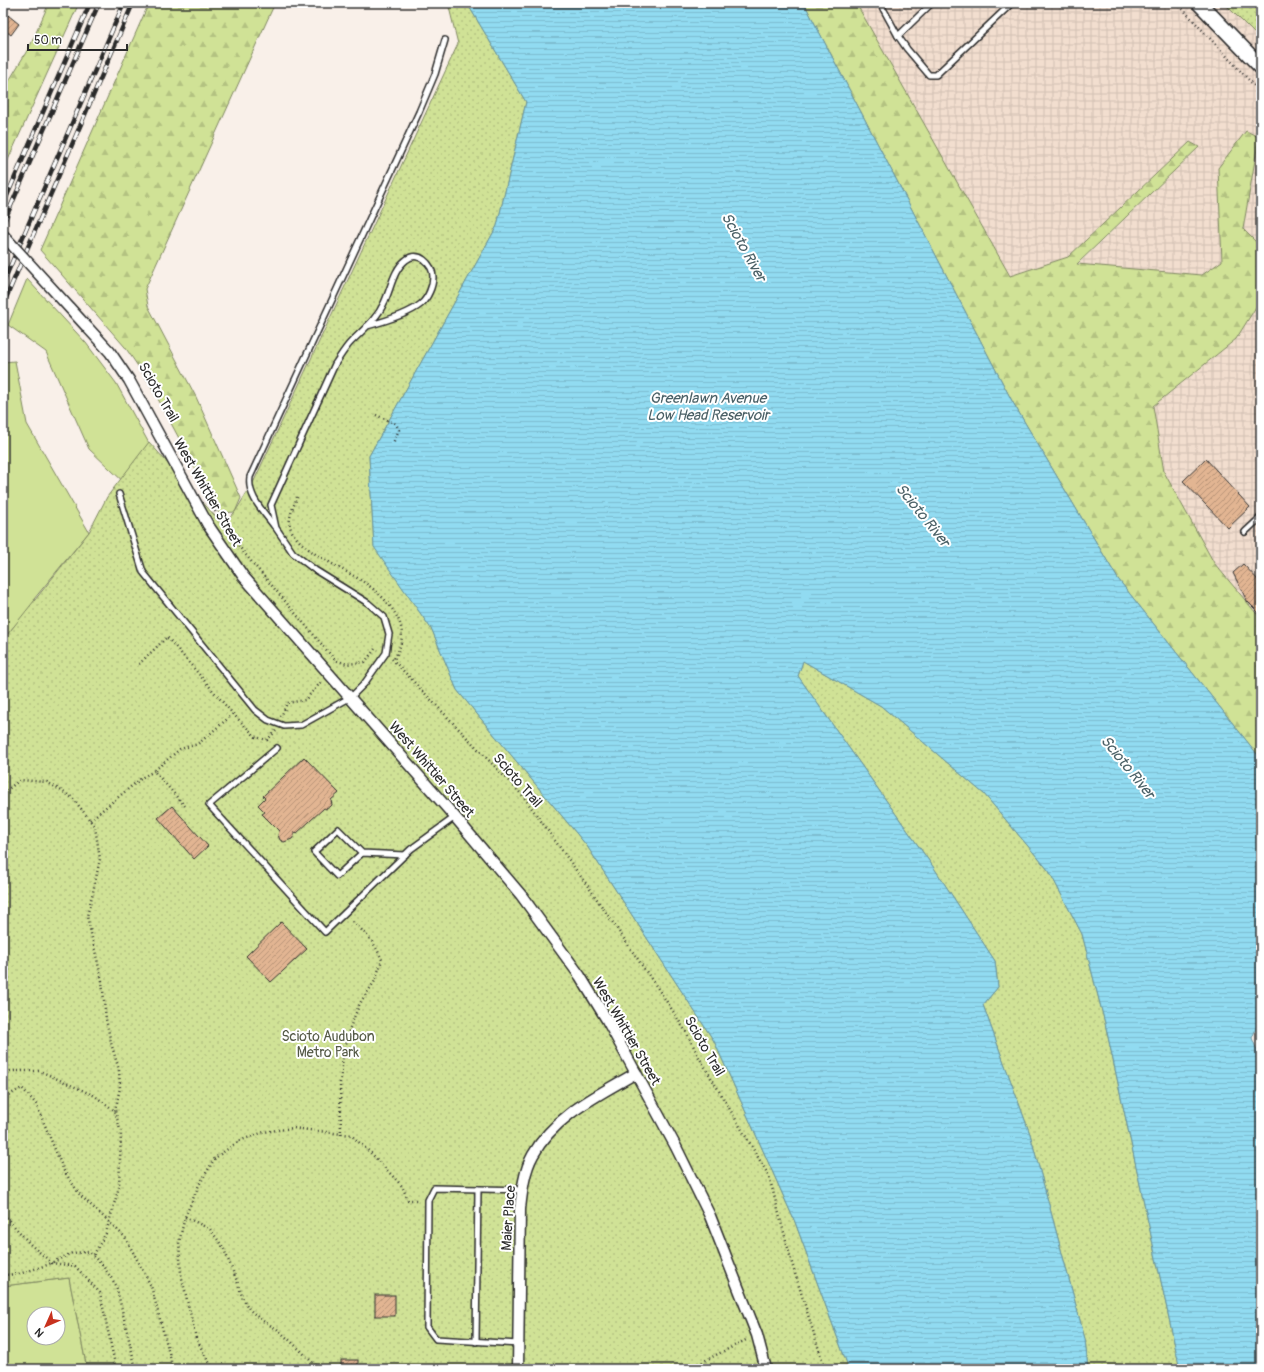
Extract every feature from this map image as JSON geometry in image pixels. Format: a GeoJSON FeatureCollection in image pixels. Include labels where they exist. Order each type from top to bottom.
{"type":"FeatureCollection","features":[{"type":"Feature","properties":{"kind":"main road"},"geometry":{"type":"LineString","coordinates":[[1199,3],[1261,67]]}},
{"type":"Feature","properties":{"kind":"street","name":"West Whittier Street"},"geometry":{"type":"LineString","coordinates":[[3,235],[110,352],[129,380],[193,498],[225,551],[243,576],[351,697],[521,895],[580,976],[607,1020],[636,1073],[676,1147],[710,1216],[757,1335],[766,1369]]}},
{"type":"Feature","properties":{"kind":"street","name":"Maier Place"},"geometry":{"type":"LineString","coordinates":[[518,1369],[520,1209],[522,1190],[533,1156],[552,1129],[574,1111],[636,1073]]}},
{"type":"Feature","properties":{"kind":"lane"},"geometry":{"type":"LineString","coordinates":[[880,3],[898,36],[929,75],[936,75],[1012,3]]}},
{"type":"Feature","properties":{"kind":"lane"},"geometry":{"type":"LineString","coordinates":[[898,36],[932,3]]}},
{"type":"Feature","properties":{"kind":"lane"},"geometry":{"type":"LineString","coordinates":[[119,494],[143,572],[255,710],[268,720],[284,726],[301,725],[351,697],[364,684],[386,653],[389,634],[384,617],[368,603],[315,570],[293,553],[251,492],[249,484],[250,477],[419,112],[435,74],[445,40]]}},
{"type":"Feature","properties":{"kind":"lane"},"geometry":{"type":"LineString","coordinates":[[276,528],[271,505],[335,364],[350,343],[367,326],[384,304],[391,283],[397,271],[406,259],[418,257],[426,261],[431,268],[433,276],[432,285],[421,304],[384,322],[367,326]]}},
{"type":"Feature","properties":{"kind":"lane"},"geometry":{"type":"LineString","coordinates":[[1245,532],[1261,517]]}},
{"type":"Feature","properties":{"kind":"lane"},"geometry":{"type":"LineString","coordinates":[[277,748],[209,805],[325,932],[404,855],[455,817]]}},
{"type":"Feature","properties":{"kind":"lane"},"geometry":{"type":"LineString","coordinates":[[362,853],[337,876],[314,852],[338,829],[362,853],[404,855]]}},
{"type":"Feature","properties":{"kind":"lane"},"geometry":{"type":"LineString","coordinates":[[518,1344],[436,1339],[427,1327],[428,1200],[434,1188],[522,1190]]}},
{"type":"Feature","properties":{"kind":"lane"},"geometry":{"type":"LineString","coordinates":[[476,1342],[478,1189]]}},
{"type":"Feature","properties":{"kind":"path"},"geometry":{"type":"LineString","coordinates":[[1177,3],[1261,93]]}},
{"type":"Feature","properties":{"kind":"path"},"geometry":{"type":"LineString","coordinates":[[376,415],[396,424],[399,430],[393,443]]}},
{"type":"Feature","properties":{"kind":"path"},"geometry":{"type":"LineString","coordinates":[[297,497],[291,514],[290,526],[296,539],[307,549],[361,580],[377,592],[390,605],[399,621],[402,633],[400,649],[393,661]]}},
{"type":"Feature","properties":{"kind":"path"},"geometry":{"type":"LineString","coordinates":[[212,505],[223,525]]}},
{"type":"Feature","properties":{"kind":"path"},"geometry":{"type":"LineString","coordinates":[[227,531],[335,660],[347,664],[365,662],[375,649],[386,653]]}},
{"type":"Feature","properties":{"kind":"path","name":"Scioto Trail"},"geometry":{"type":"LineString","coordinates":[[386,653],[523,796],[594,895],[669,1005],[768,1176],[793,1267],[825,1369]]}},
{"type":"Feature","properties":{"kind":"path"},"geometry":{"type":"LineString","coordinates":[[90,820],[143,776],[154,771],[180,749],[198,744],[233,714]]}},
{"type":"Feature","properties":{"kind":"path"},"geometry":{"type":"LineString","coordinates":[[154,771],[185,806]]}},
{"type":"Feature","properties":{"kind":"path"},"geometry":{"type":"LineString","coordinates":[[3,793],[20,780],[46,782],[73,798],[95,826],[100,859],[87,916],[102,981],[106,1019],[111,1043],[120,1070],[120,1088],[115,1111],[121,1133],[119,1187],[106,1233],[93,1256]]}},
{"type":"Feature","properties":{"kind":"path"},"geometry":{"type":"LineString","coordinates":[[341,1135],[340,1083],[343,1058],[349,1030],[360,1004],[375,981],[382,960],[376,946],[361,929],[344,915]]}},
{"type":"Feature","properties":{"kind":"path"},"geometry":{"type":"LineString","coordinates":[[3,1074],[10,1072],[40,1071],[95,1096],[115,1111]]}},
{"type":"Feature","properties":{"kind":"path"},"geometry":{"type":"LineString","coordinates":[[3,1100],[5,1097],[22,1088],[36,1104],[64,1171],[80,1195],[125,1237],[151,1286],[171,1360],[172,1369]]}},
{"type":"Feature","properties":{"kind":"path"},"geometry":{"type":"LineString","coordinates":[[214,1369],[196,1338],[181,1274],[179,1242],[185,1217],[199,1185],[215,1158],[239,1141],[264,1132],[293,1128],[351,1136],[371,1153],[402,1186],[408,1200],[428,1200]]}},
{"type":"Feature","properties":{"kind":"path"},"geometry":{"type":"LineString","coordinates":[[3,1210],[6,1216],[31,1245],[52,1262],[75,1266],[100,1292],[116,1369]]}},
{"type":"Feature","properties":{"kind":"path"},"geometry":{"type":"LineString","coordinates":[[185,1217],[210,1229],[223,1247],[243,1298],[249,1309],[297,1347],[318,1369]]}},
{"type":"Feature","properties":{"kind":"path"},"geometry":{"type":"LineString","coordinates":[[3,1275],[19,1274],[72,1253],[89,1252],[103,1266],[116,1285],[136,1369]]}},
{"type":"Feature","properties":{"kind":"path"},"geometry":{"type":"LineString","coordinates":[[692,1369],[704,1361],[757,1335]]}},
{"type":"Feature","properties":{"kind":"shaded area"},"geometry":{"type":"Polygon","coordinates":[[[856,3],[1224,3],[1261,40],[1261,247],[1243,229],[1259,137],[1218,168],[1222,262],[1202,275],[1077,265],[1199,147],[1190,142],[1068,257],[1010,276],[856,3]]]}},
{"type":"Feature","properties":{"kind":"shaded area"},"geometry":{"type":"Polygon","coordinates":[[[1261,299],[1261,619],[1214,563],[1164,472],[1153,406],[1236,339],[1261,299]]]}},
{"type":"Feature","properties":{"kind":"green space"},"geometry":{"type":"Polygon","coordinates":[[[49,3],[79,3],[3,171],[3,91],[31,44],[49,3]]]}},
{"type":"Feature","properties":{"kind":"green space"},"geometry":{"type":"Polygon","coordinates":[[[149,3],[275,3],[145,289],[148,306],[196,397],[241,498],[235,512],[219,513],[150,384],[125,347],[40,250],[149,3]]]}},
{"type":"Feature","properties":{"kind":"green space","name":"Scioto Audubon Metro Park"},"geometry":{"type":"Polygon","coordinates":[[[448,3],[467,3],[526,102],[497,226],[369,456],[374,546],[432,630],[457,690],[587,846],[714,1041],[795,1222],[849,1369],[87,1369],[69,1278],[3,1286],[3,640],[89,532],[107,497],[149,442],[223,525],[235,512],[254,481],[458,44],[448,3]]]}},
{"type":"Feature","properties":{"kind":"green space"},"geometry":{"type":"Polygon","coordinates":[[[804,3],[856,3],[1010,276],[1068,257],[1190,142],[1199,147],[1077,264],[1202,275],[1222,261],[1218,168],[1246,131],[1259,137],[1243,229],[1261,247],[1261,299],[1236,339],[1153,406],[1164,472],[1214,563],[1261,619],[1261,759],[1118,579],[1012,401],[804,3]]]}},
{"type":"Feature","properties":{"kind":"green space"},"geometry":{"type":"Polygon","coordinates":[[[1224,3],[1261,3],[1261,40],[1224,3]]]}},
{"type":"Feature","properties":{"kind":"green space"},"geometry":{"type":"Polygon","coordinates":[[[27,279],[86,343],[116,383],[198,533],[130,488],[89,449],[46,352],[8,325],[27,279]]]}},
{"type":"Feature","properties":{"kind":"green space"},"geometry":{"type":"Polygon","coordinates":[[[15,361],[27,424],[89,532],[34,599],[112,718],[76,742],[15,625],[3,640],[3,362],[15,361]]]}},
{"type":"Feature","properties":{"kind":"green space"},"geometry":{"type":"Polygon","coordinates":[[[803,661],[881,706],[984,794],[1049,871],[1082,934],[1105,1023],[1180,1369],[1088,1369],[1085,1339],[1030,1134],[983,1005],[998,987],[995,961],[934,868],[798,676],[803,661]]]}},
{"type":"Feature","properties":{"kind":"green space"},"geometry":{"type":"Polygon","coordinates":[[[69,1278],[87,1369],[3,1369],[3,1286],[69,1278]]]}},
{"type":"Feature","properties":{"kind":"water","name":"Greenlawn Avenue Low Head Reservoir"},"geometry":{"type":"Polygon","coordinates":[[[467,3],[804,3],[1012,401],[1118,579],[1261,759],[1261,1024],[1258,1024],[1252,1038],[1261,1060],[1261,1369],[1180,1369],[1105,1023],[1082,934],[1049,871],[984,794],[881,706],[803,661],[798,676],[934,868],[995,961],[998,987],[983,1005],[1030,1134],[1085,1339],[1088,1369],[849,1369],[795,1222],[714,1041],[587,846],[457,690],[432,630],[374,547],[369,456],[497,226],[526,102],[467,3]]]}},
{"type":"Feature","properties":{"kind":"building"},"geometry":{"type":"Polygon","coordinates":[[[3,11],[19,24],[11,35],[3,29],[3,11]]]}},
{"type":"Feature","properties":{"kind":"building"},"geometry":{"type":"Polygon","coordinates":[[[1206,459],[1250,507],[1228,528],[1183,481],[1206,459]]]}},
{"type":"Feature","properties":{"kind":"building"},"geometry":{"type":"Polygon","coordinates":[[[1243,564],[1261,583],[1261,615],[1247,601],[1233,573],[1243,564]]]}},
{"type":"Feature","properties":{"kind":"building"},"geometry":{"type":"Polygon","coordinates":[[[304,757],[339,793],[331,800],[332,805],[330,807],[326,809],[324,808],[296,834],[294,831],[294,836],[292,839],[284,842],[280,840],[278,835],[279,831],[262,814],[265,812],[258,805],[265,798],[263,796],[304,757]]]}},
{"type":"Feature","properties":{"kind":"building"},"geometry":{"type":"Polygon","coordinates":[[[172,806],[208,846],[194,859],[158,818],[172,806]]]}},
{"type":"Feature","properties":{"kind":"building"},"geometry":{"type":"Polygon","coordinates":[[[281,922],[307,949],[271,982],[246,956],[281,922]]]}},
{"type":"Feature","properties":{"kind":"building"},"geometry":{"type":"Polygon","coordinates":[[[375,1295],[395,1295],[395,1316],[375,1316],[375,1295]]]}},
{"type":"Feature","properties":{"kind":"building"},"geometry":{"type":"Polygon","coordinates":[[[341,1360],[358,1360],[358,1369],[341,1369],[341,1360]]]}},
{"type":"Feature","properties":{"kind":"railway"},"geometry":{"type":"LineString","coordinates":[[3,205],[90,3]]}},
{"type":"Feature","properties":{"kind":"railway"},"geometry":{"type":"LineString","coordinates":[[3,224],[99,3]]}},
{"type":"Feature","properties":{"kind":"railway"},"geometry":{"type":"LineString","coordinates":[[3,283],[124,3]]}},
{"type":"Feature","properties":{"kind":"railway"},"geometry":{"type":"LineString","coordinates":[[3,305],[133,3]]}},
{"type":"Feature","properties":{"kind":"water label","name":"Scioto River"},"geometry":{"type":"Point","coordinates":[744,247]}},
{"type":"Feature","properties":{"kind":"water label","name":"Scioto River"},"geometry":{"type":"Point","coordinates":[923,515]}},
{"type":"Feature","properties":{"kind":"water label","name":"Scioto River"},"geometry":{"type":"Point","coordinates":[1128,767]}}]}
